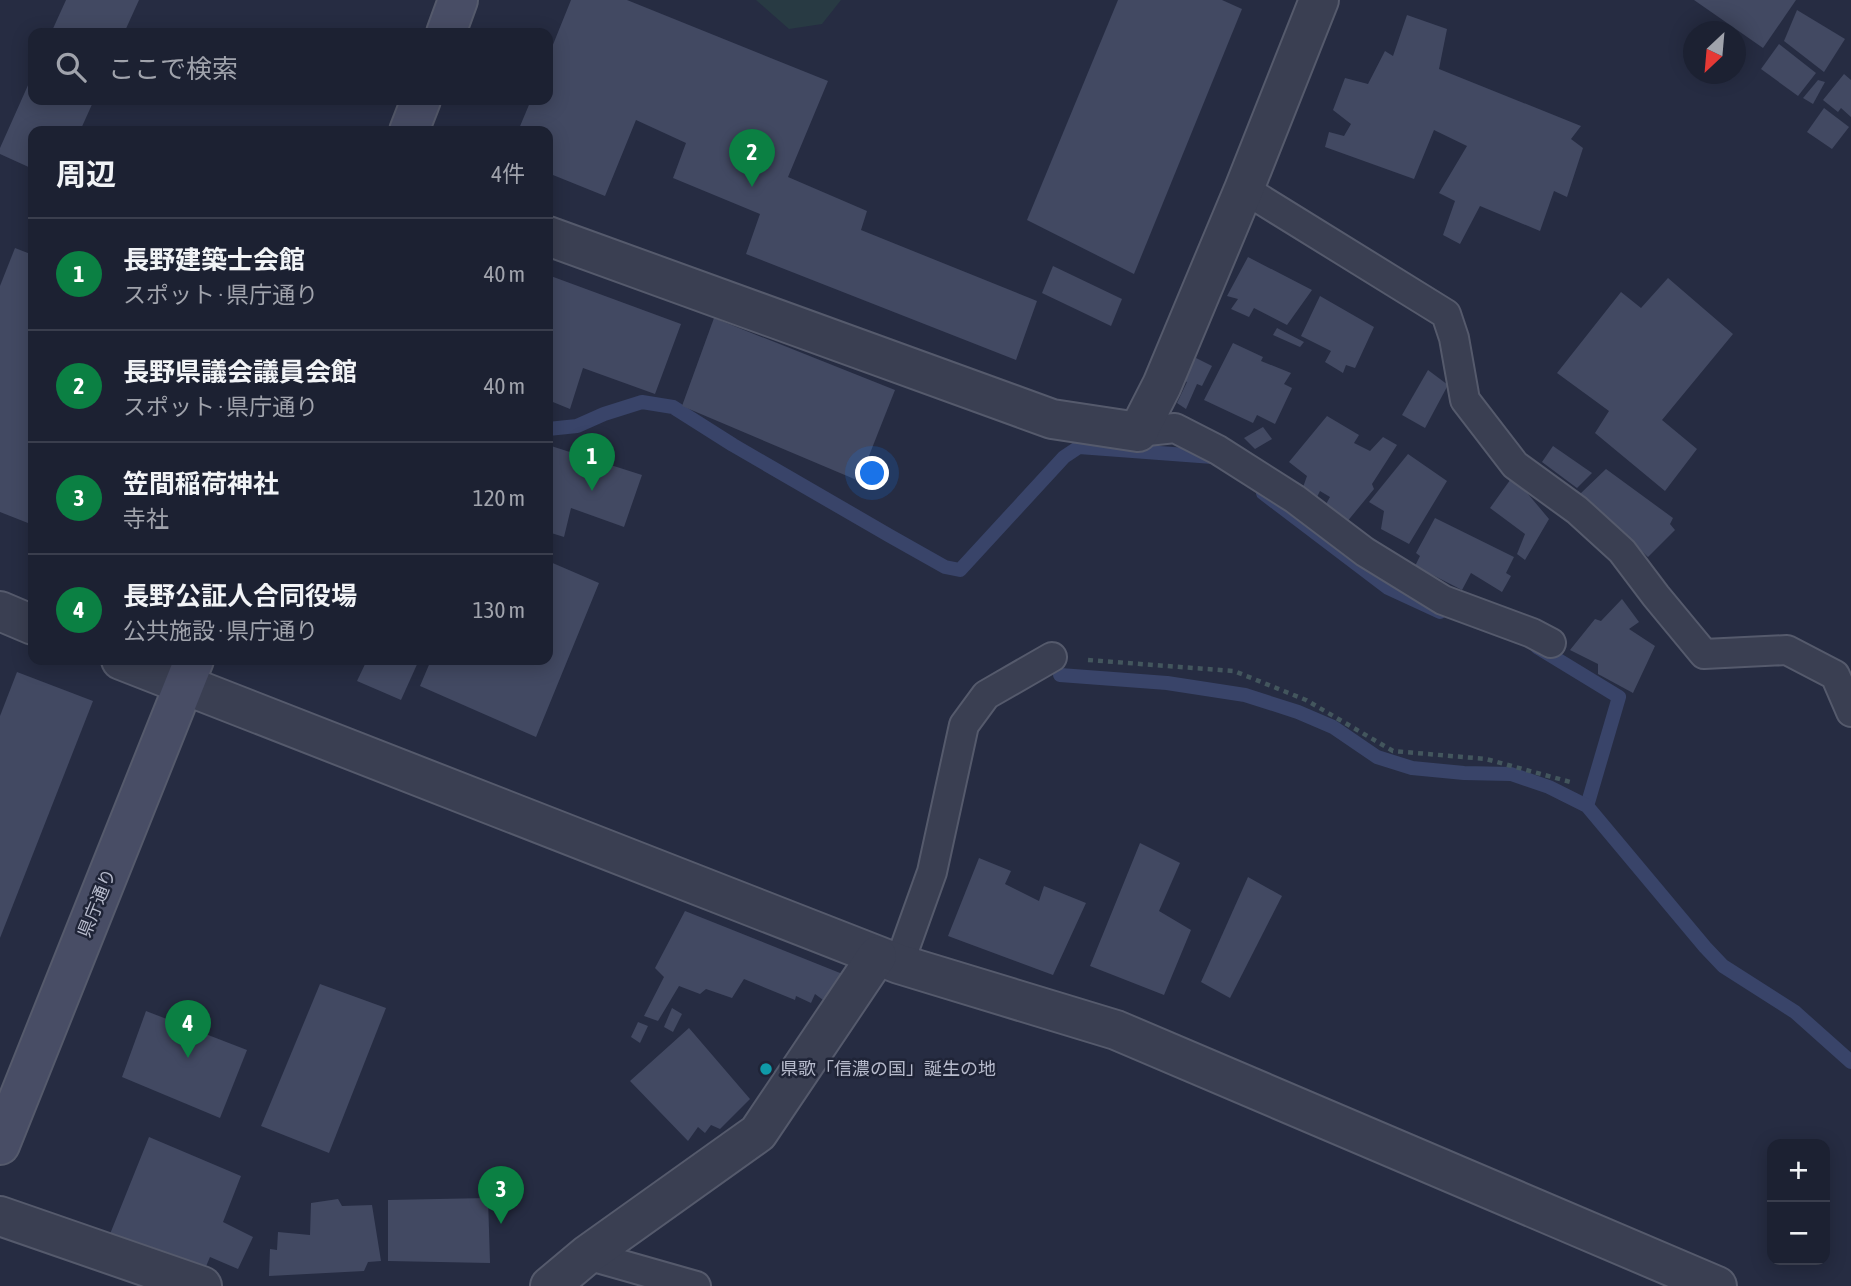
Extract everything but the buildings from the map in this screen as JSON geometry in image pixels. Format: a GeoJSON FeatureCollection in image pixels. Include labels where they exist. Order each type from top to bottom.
{"type":"FeatureCollection","features":[{"type":"Feature","properties":{"kind":"main road"},"geometry":{"type":"LineString","coordinates":[[448,28],[458,0]]}},
{"type":"Feature","properties":{"kind":"main road"},"geometry":{"type":"LineString","coordinates":[[411,126],[419,105]]}},
{"type":"Feature","properties":{"kind":"main road","name":"県庁通り"},"geometry":{"type":"LineString","coordinates":[[0,1145],[189,672]]}},
{"type":"Feature","properties":{"kind":"street"},"geometry":{"type":"LineString","coordinates":[[553,238],[1052,419],[1138,432],[1162,385],[1319,0]]}},
{"type":"Feature","properties":{"kind":"street"},"geometry":{"type":"LineString","coordinates":[[0,611],[28,623]]}},
{"type":"Feature","properties":{"kind":"street"},"geometry":{"type":"LineString","coordinates":[[149,665],[189,672],[888,960],[1116,1030],[1717,1286]]}},
{"type":"Feature","properties":{"kind":"street"},"geometry":{"type":"LineString","coordinates":[[550,1286],[587,1255],[758,1133],[888,960]]}},
{"type":"Feature","properties":{"kind":"street"},"geometry":{"type":"LineString","coordinates":[[0,1216],[202,1286]]}},
{"type":"Feature","properties":{"kind":"lane"},"geometry":{"type":"LineString","coordinates":[[1244,189],[1446,313],[1454,338],[1465,400],[1515,465],[1577,510],[1622,551],[1704,654],[1787,650],[1835,675],[1851,712]]}},
{"type":"Feature","properties":{"kind":"lane"},"geometry":{"type":"LineString","coordinates":[[1138,432],[1175,428],[1218,450],[1295,499],[1365,552],[1443,600],[1532,633],[1551,643]]}},
{"type":"Feature","properties":{"kind":"lane"},"geometry":{"type":"LineString","coordinates":[[888,960],[932,872],[964,725],[986,695],[1052,657]]}},
{"type":"Feature","properties":{"kind":"lane"},"geometry":{"type":"LineString","coordinates":[[587,1255],[696,1286]]}},
{"type":"Feature","properties":{"kind":"path"},"geometry":{"type":"LineString","coordinates":[[1052,657],[1234,671],[1306,700],[1393,751],[1486,759],[1574,783]]}},
{"type":"Feature","properties":{"kind":"shaded area"},"geometry":{"type":"Polygon","coordinates":[[[756,0],[841,0],[822,24],[789,29],[756,0]]]}},
{"type":"Feature","properties":{"kind":"waterway"},"geometry":{"type":"LineString","coordinates":[[553,428],[577,426],[642,402],[673,407],[890,536],[945,567],[960,570],[1064,457],[1079,447],[1215,458]]}},
{"type":"Feature","properties":{"kind":"waterway"},"geometry":{"type":"LineString","coordinates":[[1263,493],[1388,588],[1440,612]]}},
{"type":"Feature","properties":{"kind":"waterway"},"geometry":{"type":"LineString","coordinates":[[1537,647],[1619,697],[1587,806]]}},
{"type":"Feature","properties":{"kind":"waterway"},"geometry":{"type":"LineString","coordinates":[[1060,675],[1167,683],[1245,695],[1298,712],[1333,727],[1377,757],[1412,768],[1511,774],[1549,787],[1587,806],[1723,966],[1795,1012],[1851,1062]]}},
{"type":"Feature","properties":{"kind":"place","name":"長野県議会議員会館"},"geometry":{"type":"Point","coordinates":[752,187]}},
{"type":"Feature","properties":{"kind":"place","name":"長野建築士会館"},"geometry":{"type":"Point","coordinates":[592,491]}},
{"type":"Feature","properties":{"kind":"place","name":"長野公証人合同役場"},"geometry":{"type":"Point","coordinates":[188,1058]}},
{"type":"Feature","properties":{"kind":"place","name":"県歌「信濃の国」誕生の地"},"geometry":{"type":"Point","coordinates":[766,1069]}},
{"type":"Feature","properties":{"kind":"place","name":"笠間稲荷神社"},"geometry":{"type":"Point","coordinates":[501,1224]}}]}
